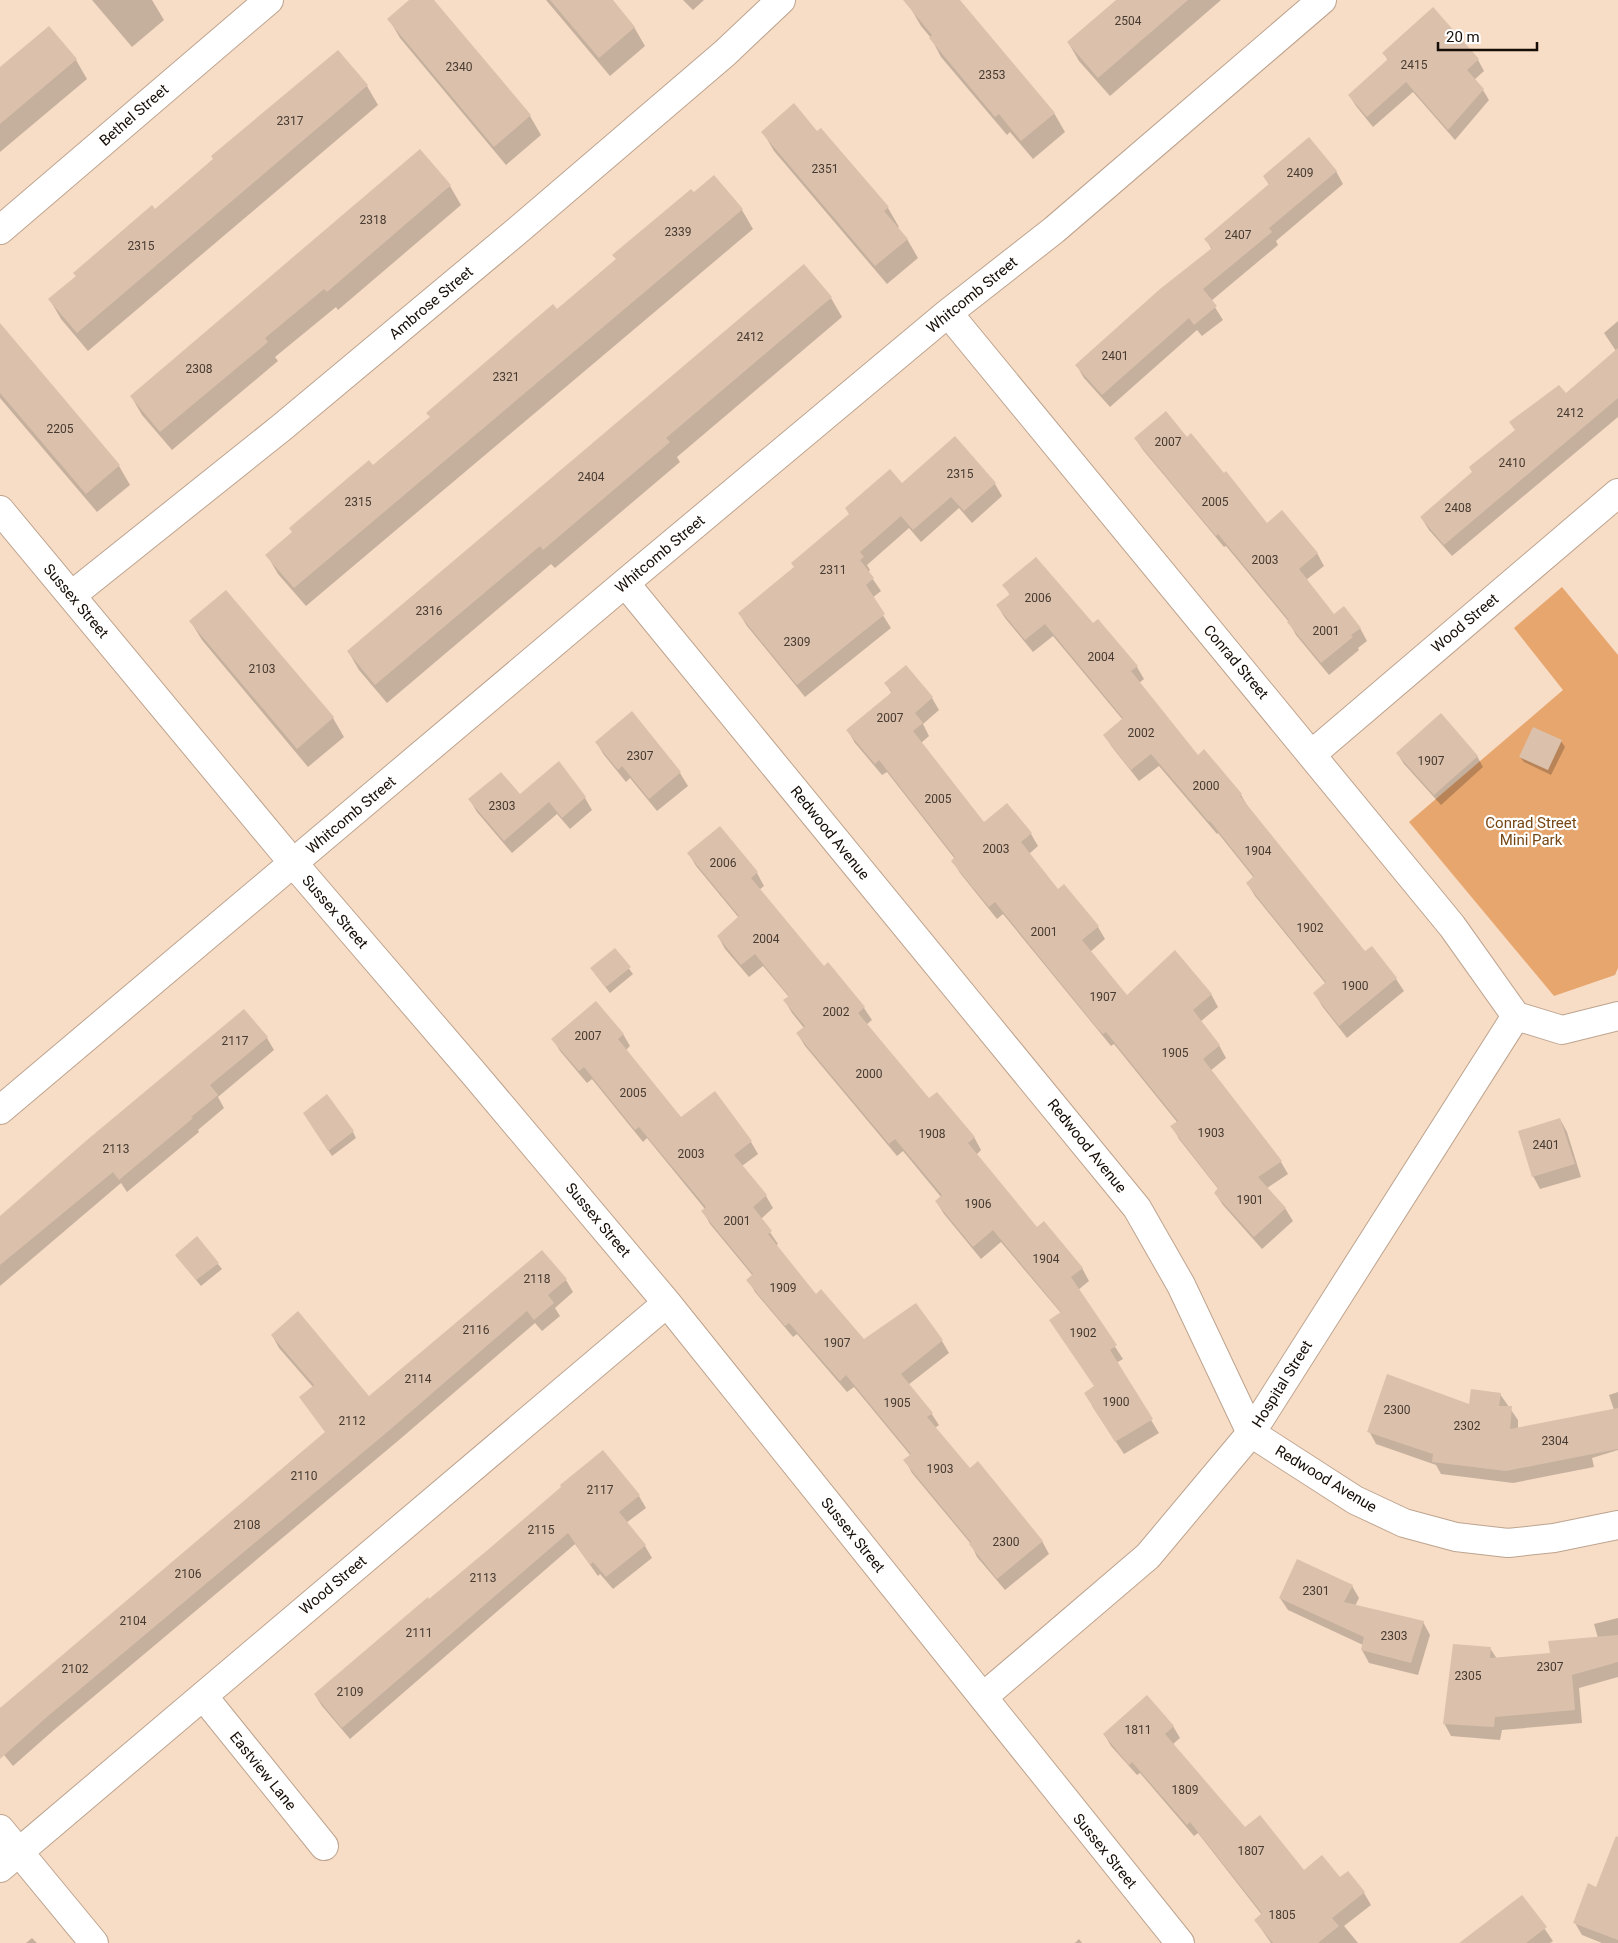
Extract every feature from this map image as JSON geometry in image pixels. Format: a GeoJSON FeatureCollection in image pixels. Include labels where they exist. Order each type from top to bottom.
{"type":"FeatureCollection","features":[{"type":"Feature","properties":{"kind":"street","name":"Bethel Street"},"geometry":{"type":"LineString","coordinates":[[0,230],[269,0]]}},
{"type":"Feature","properties":{"kind":"street","name":"Ambrose Street"},"geometry":{"type":"LineString","coordinates":[[72,595],[281,428],[517,231],[725,53],[780,0]]}},
{"type":"Feature","properties":{"kind":"street","name":"Whitcomb Street"},"geometry":{"type":"LineString","coordinates":[[0,1110],[948,313],[1054,230],[1322,0]]}},
{"type":"Feature","properties":{"kind":"street","name":"Conrad Street"},"geometry":{"type":"LineString","coordinates":[[948,313],[1452,926],[1516,1016]]}},
{"type":"Feature","properties":{"kind":"street","name":"Wood Street"},"geometry":{"type":"LineString","coordinates":[[1312,754],[1618,493]]}},
{"type":"Feature","properties":{"kind":"street","name":"Sussex Street"},"geometry":{"type":"LineString","coordinates":[[0,510],[294,864],[667,1303],[1180,1943]]}},
{"type":"Feature","properties":{"kind":"street","name":"Redwood Avenue"},"geometry":{"type":"LineString","coordinates":[[625,583],[1137,1208],[1181,1285],[1251,1433],[1355,1500],[1404,1523],[1456,1537],[1508,1543],[1554,1538],[1618,1525]]}},
{"type":"Feature","properties":{"kind":"street","name":"Hospital Street"},"geometry":{"type":"LineString","coordinates":[[982,1697],[1148,1556],[1251,1433],[1516,1016]]}},
{"type":"Feature","properties":{"kind":"street"},"geometry":{"type":"LineString","coordinates":[[1516,1016],[1562,1030],[1618,1016]]}},
{"type":"Feature","properties":{"kind":"street","name":"Wood Street"},"geometry":{"type":"LineString","coordinates":[[10,1860],[667,1303]]}},
{"type":"Feature","properties":{"kind":"street","name":"Eastview Lane"},"geometry":{"type":"LineString","coordinates":[[202,1696],[324,1846]]}},
{"type":"Feature","properties":{"kind":"street"},"geometry":{"type":"LineString","coordinates":[[0,1829],[10,1860],[94,1943]]}},
{"type":"Feature","properties":{"kind":"green space","name":"Conrad Street Mini Park"},"geometry":{"type":"Polygon","coordinates":[[[1562,587],[1618,655],[1618,968],[1615,975],[1554,996],[1409,822],[1563,690],[1514,628],[1562,587]]]}},
{"type":"Feature","properties":{"kind":"building"},"geometry":{"type":"Polygon","coordinates":[[[409,0],[434,0],[531,115],[494,147],[387,19],[409,0]]]}},
{"type":"Feature","properties":{"kind":"building"},"geometry":{"type":"Polygon","coordinates":[[[550,0],[613,0],[635,27],[599,58],[550,0]]]}},
{"type":"Feature","properties":{"kind":"building"},"geometry":{"type":"Polygon","coordinates":[[[903,0],[960,0],[1055,113],[1021,141],[999,114],[995,117],[929,38],[932,35],[903,0]]]}},
{"type":"Feature","properties":{"kind":"building"},"geometry":{"type":"Polygon","coordinates":[[[1116,0],[1188,0],[1098,78],[1067,42],[1116,0]]]}},
{"type":"Feature","properties":{"kind":"building"},"geometry":{"type":"Polygon","coordinates":[[[1433,7],[1479,59],[1467,70],[1484,89],[1448,130],[1406,82],[1367,117],[1348,95],[1388,59],[1382,53],[1433,7]]]}},
{"type":"Feature","properties":{"kind":"building"},"geometry":{"type":"Polygon","coordinates":[[[49,26],[77,59],[0,124],[0,67],[49,26]]]}},
{"type":"Feature","properties":{"kind":"building"},"geometry":{"type":"Polygon","coordinates":[[[338,50],[368,85],[77,333],[48,299],[76,276],[73,273],[152,205],[155,209],[213,159],[211,156],[338,50]]]}},
{"type":"Feature","properties":{"kind":"building"},"geometry":{"type":"Polygon","coordinates":[[[794,103],[817,131],[821,128],[889,207],[884,211],[908,239],[875,266],[761,132],[794,103]]]}},
{"type":"Feature","properties":{"kind":"building"},"geometry":{"type":"Polygon","coordinates":[[[1309,137],[1337,171],[1269,228],[1272,232],[1203,289],[1217,306],[1194,325],[1189,318],[1102,395],[1075,365],[1160,289],[1212,248],[1204,239],[1269,184],[1263,176],[1309,137]]]}},
{"type":"Feature","properties":{"kind":"building"},"geometry":{"type":"Polygon","coordinates":[[[420,149],[451,185],[327,292],[324,289],[265,338],[268,342],[160,432],[130,396],[420,149]]]}},
{"type":"Feature","properties":{"kind":"building"},"geometry":{"type":"Polygon","coordinates":[[[714,175],[743,209],[294,588],[265,555],[292,532],[289,528],[369,460],[373,465],[430,417],[426,413],[553,304],[557,309],[616,259],[612,255],[691,189],[694,192],[714,175]]]}},
{"type":"Feature","properties":{"kind":"building"},"geometry":{"type":"Polygon","coordinates":[[[804,264],[832,297],[666,438],[670,442],[543,550],[540,546],[375,685],[347,651],[804,264]]]}},
{"type":"Feature","properties":{"kind":"building"},"geometry":{"type":"Polygon","coordinates":[[[0,323],[120,465],[86,494],[0,393],[0,323]]]}},
{"type":"Feature","properties":{"kind":"building"},"geometry":{"type":"Polygon","coordinates":[[[1618,348],[1618,398],[1444,545],[1420,517],[1472,472],[1469,467],[1515,430],[1509,422],[1559,385],[1566,393],[1618,348]]]}},
{"type":"Feature","properties":{"kind":"building"},"geometry":{"type":"Polygon","coordinates":[[[1166,411],[1187,437],[1191,433],[1224,473],[1226,471],[1267,523],[1282,510],[1318,553],[1299,569],[1334,614],[1344,606],[1361,628],[1351,635],[1353,637],[1321,663],[1287,622],[1289,620],[1218,534],[1216,536],[1134,438],[1166,411]]]}},
{"type":"Feature","properties":{"kind":"building"},"geometry":{"type":"Polygon","coordinates":[[[955,436],[996,483],[964,511],[951,497],[913,530],[901,516],[860,552],[864,557],[860,560],[874,578],[866,585],[885,614],[797,685],[738,613],[794,567],[791,563],[849,514],[845,508],[890,469],[902,483],[955,436]]]}},
{"type":"Feature","properties":{"kind":"building"},"geometry":{"type":"Polygon","coordinates":[[[1036,557],[1093,623],[1098,619],[1138,666],[1131,671],[1198,755],[1204,749],[1242,794],[1240,796],[1365,951],[1372,946],[1397,978],[1339,1026],[1313,993],[1326,982],[1246,883],[1254,876],[1210,821],[1151,754],[1131,770],[1103,735],[1123,718],[1045,624],[1025,640],[996,605],[1010,594],[1002,585],[1036,557]]]}},
{"type":"Feature","properties":{"kind":"building"},"geometry":{"type":"Polygon","coordinates":[[[226,590],[334,717],[297,749],[189,621],[226,590]]]}},
{"type":"Feature","properties":{"kind":"building"},"geometry":{"type":"Polygon","coordinates":[[[906,665],[933,697],[915,713],[923,723],[913,731],[984,822],[1007,803],[1032,833],[1021,842],[1058,889],[1064,884],[1099,926],[1082,940],[1127,995],[1175,950],[1212,994],[1193,1010],[1220,1045],[1203,1059],[1282,1161],[1258,1177],[1286,1208],[1254,1237],[1214,1193],[1218,1188],[1170,1126],[1178,1121],[1106,1032],[1103,1034],[1098,1029],[995,902],[989,907],[951,861],[955,857],[879,760],[875,764],[846,730],[892,692],[884,683],[906,665]]]}},
{"type":"Feature","properties":{"kind":"building"},"geometry":{"type":"Polygon","coordinates":[[[632,711],[681,772],[649,799],[622,766],[618,770],[595,742],[632,711]]]}},
{"type":"Feature","properties":{"kind":"building"},"geometry":{"type":"Polygon","coordinates":[[[1441,713],[1478,756],[1434,795],[1396,753],[1441,713]]]}},
{"type":"Feature","properties":{"kind":"building"},"geometry":{"type":"Polygon","coordinates":[[[1533,727],[1562,740],[1548,770],[1519,757],[1533,727]]]}},
{"type":"Feature","properties":{"kind":"building"},"geometry":{"type":"Polygon","coordinates":[[[559,761],[586,797],[562,818],[549,802],[504,841],[468,799],[501,772],[520,794],[559,761]]]}},
{"type":"Feature","properties":{"kind":"building"},"geometry":{"type":"Polygon","coordinates":[[[720,826],[758,872],[751,878],[824,966],[828,962],[865,1007],[858,1013],[929,1098],[937,1092],[975,1137],[968,1143],[1037,1227],[1044,1221],[1083,1268],[1071,1277],[1117,1345],[1110,1350],[1153,1419],[1115,1442],[1084,1393],[1094,1386],[1049,1320],[1061,1312],[993,1230],[973,1247],[935,1201],[942,1195],[895,1139],[889,1144],[796,1033],[805,1026],[783,1000],[789,996],[755,954],[741,965],[717,936],[739,916],[687,853],[720,826]]]}},
{"type":"Feature","properties":{"kind":"building"},"geometry":{"type":"Polygon","coordinates":[[[615,948],[631,967],[606,987],[590,968],[615,948]]]}},
{"type":"Feature","properties":{"kind":"building"},"geometry":{"type":"Polygon","coordinates":[[[596,1001],[624,1034],[618,1039],[681,1117],[715,1091],[752,1141],[734,1155],[767,1195],[753,1207],[772,1231],[768,1234],[816,1294],[821,1289],[864,1339],[916,1303],[943,1340],[901,1374],[933,1413],[927,1417],[970,1468],[978,1461],[1043,1541],[997,1579],[969,1544],[971,1542],[903,1460],[911,1454],[846,1375],[840,1381],[789,1323],[785,1326],[746,1280],[753,1274],[701,1211],[706,1207],[639,1127],[635,1130],[584,1067],[579,1071],[551,1039],[596,1001]]]}},
{"type":"Feature","properties":{"kind":"building"},"geometry":{"type":"Polygon","coordinates":[[[244,1009],[268,1037],[210,1085],[218,1095],[119,1180],[113,1172],[0,1265],[0,1216],[87,1140],[244,1009]]]}},
{"type":"Feature","properties":{"kind":"building"},"geometry":{"type":"Polygon","coordinates":[[[327,1094],[354,1131],[328,1151],[303,1113],[327,1094]]]}},
{"type":"Feature","properties":{"kind":"building"},"geometry":{"type":"Polygon","coordinates":[[[1560,1118],[1575,1164],[1532,1177],[1518,1131],[1560,1118]]]}},
{"type":"Feature","properties":{"kind":"building"},"geometry":{"type":"Polygon","coordinates":[[[197,1236],[219,1263],[196,1280],[175,1255],[197,1236]]]}},
{"type":"Feature","properties":{"kind":"building"},"geometry":{"type":"Polygon","coordinates":[[[542,1250],[567,1279],[548,1295],[554,1303],[534,1320],[527,1311],[392,1428],[48,1716],[0,1759],[0,1708],[325,1432],[299,1397],[314,1385],[271,1335],[298,1311],[369,1396],[542,1250]]]}},
{"type":"Feature","properties":{"kind":"building"},"geometry":{"type":"Polygon","coordinates":[[[1387,1374],[1469,1404],[1471,1389],[1501,1393],[1499,1406],[1512,1406],[1510,1429],[1618,1408],[1618,1449],[1506,1471],[1432,1462],[1433,1454],[1367,1432],[1387,1374]]]}},
{"type":"Feature","properties":{"kind":"building"},"geometry":{"type":"Polygon","coordinates":[[[603,1450],[640,1495],[619,1512],[646,1545],[606,1577],[593,1562],[590,1565],[568,1533],[342,1728],[314,1694],[428,1597],[429,1599],[490,1548],[561,1487],[560,1485],[603,1450]]]}},
{"type":"Feature","properties":{"kind":"building"},"geometry":{"type":"Polygon","coordinates":[[[1297,1559],[1353,1585],[1344,1602],[1424,1621],[1411,1663],[1361,1650],[1364,1637],[1279,1598],[1297,1559]]]}},
{"type":"Feature","properties":{"kind":"building"},"geometry":{"type":"Polygon","coordinates":[[[1618,1635],[1618,1662],[1572,1675],[1575,1710],[1495,1717],[1494,1727],[1443,1724],[1453,1644],[1491,1647],[1490,1658],[1550,1653],[1548,1641],[1618,1635]]]}},
{"type":"Feature","properties":{"kind":"building"},"geometry":{"type":"Polygon","coordinates":[[[1147,1695],[1174,1726],[1165,1734],[1245,1827],[1260,1815],[1304,1870],[1322,1855],[1340,1877],[1348,1871],[1365,1892],[1332,1918],[1339,1926],[1318,1943],[1273,1943],[1254,1920],[1262,1913],[1190,1822],[1187,1825],[1132,1762],[1129,1765],[1103,1734],[1147,1695]]]}},
{"type":"Feature","properties":{"kind":"building"},"geometry":{"type":"Polygon","coordinates":[[[1616,1836],[1618,1837],[1618,1940],[1573,1923],[1588,1883],[1596,1887],[1616,1836]]]}},
{"type":"Feature","properties":{"kind":"building"},"geometry":{"type":"Polygon","coordinates":[[[1522,1895],[1547,1927],[1526,1943],[1459,1943],[1522,1895]]]}}]}
